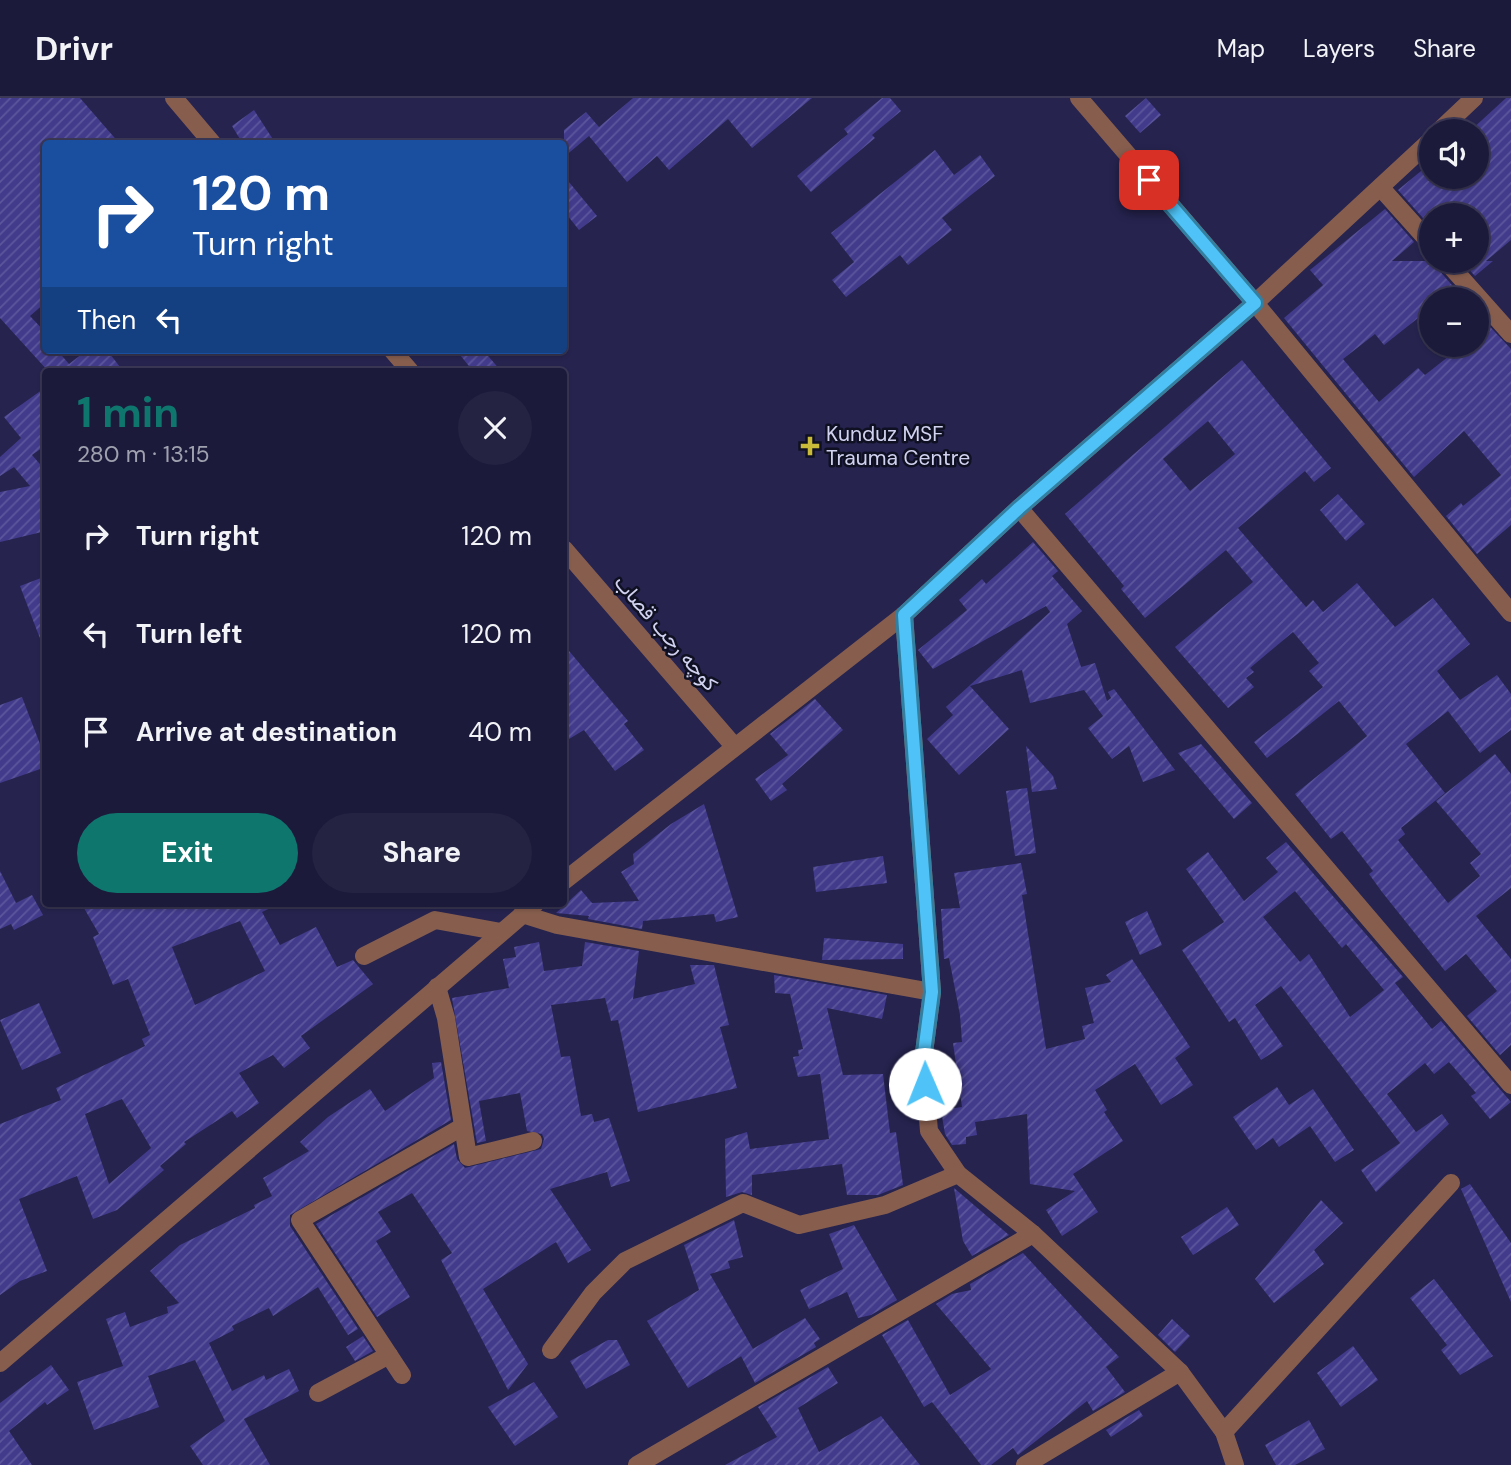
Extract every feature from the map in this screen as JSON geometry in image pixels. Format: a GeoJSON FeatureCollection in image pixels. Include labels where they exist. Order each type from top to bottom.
{"type":"FeatureCollection","features":[{"type":"Feature","properties":{"kind":"street"},"geometry":{"type":"LineString","coordinates":[[174,98],[210,140]]}},
{"type":"Feature","properties":{"kind":"street"},"geometry":{"type":"LineString","coordinates":[[1079,98],[1255,303],[1511,613]]}},
{"type":"Feature","properties":{"kind":"street"},"geometry":{"type":"LineString","coordinates":[[1452,119],[1474,98]]}},
{"type":"Feature","properties":{"kind":"street"},"geometry":{"type":"LineString","coordinates":[[567,879],[904,615],[1019,508],[1255,303],[1419,151]]}},
{"type":"Feature","properties":{"kind":"street"},"geometry":{"type":"LineString","coordinates":[[1381,188],[1419,230]]}},
{"type":"Feature","properties":{"kind":"street"},"geometry":{"type":"LineString","coordinates":[[1457,273],[1511,334]]}},
{"type":"Feature","properties":{"kind":"street"},"geometry":{"type":"LineString","coordinates":[[395,354],[407,368]]}},
{"type":"Feature","properties":{"kind":"street"},"geometry":{"type":"LineString","coordinates":[[1019,508],[1511,1085]]}},
{"type":"Feature","properties":{"kind":"street","name":"کوچه رجب قصاب"},"geometry":{"type":"LineString","coordinates":[[567,552],[734,747]]}},
{"type":"Feature","properties":{"kind":"street"},"geometry":{"type":"LineString","coordinates":[[904,615],[932,992],[923,1060],[929,1131],[958,1174],[1033,1234],[1180,1372],[1224,1432],[1235,1465]]}},
{"type":"Feature","properties":{"kind":"street"},"geometry":{"type":"LineString","coordinates":[[0,1363],[529,908],[557,925],[932,992]]}},
{"type":"Feature","properties":{"kind":"street"},"geometry":{"type":"LineString","coordinates":[[364,956],[435,920],[501,932]]}},
{"type":"Feature","properties":{"kind":"street"},"geometry":{"type":"LineString","coordinates":[[437,987],[446,1018],[468,1157],[533,1141]]}},
{"type":"Feature","properties":{"kind":"street"},"geometry":{"type":"LineString","coordinates":[[402,1375],[300,1220],[462,1127]]}},
{"type":"Feature","properties":{"kind":"street"},"geometry":{"type":"LineString","coordinates":[[551,1350],[593,1293],[625,1261],[743,1203],[799,1225],[885,1205],[958,1174]]}},
{"type":"Feature","properties":{"kind":"street"},"geometry":{"type":"LineString","coordinates":[[1224,1432],[1451,1184]]}},
{"type":"Feature","properties":{"kind":"street"},"geometry":{"type":"LineString","coordinates":[[636,1465],[1033,1234]]}},
{"type":"Feature","properties":{"kind":"street"},"geometry":{"type":"LineString","coordinates":[[318,1393],[389,1355]]}},
{"type":"Feature","properties":{"kind":"street"},"geometry":{"type":"LineString","coordinates":[[1025,1465],[1180,1372]]}},
{"type":"Feature","properties":{"kind":"building"},"geometry":{"type":"Polygon","coordinates":[[[0,98],[80,98],[117,140],[42,140],[42,306],[30,316],[42,329],[42,354],[60,354],[69,364],[82,354],[110,354],[121,368],[45,368],[0,318],[0,98]]]}},
{"type":"Feature","properties":{"kind":"building"},"geometry":{"type":"Polygon","coordinates":[[[633,98],[812,98],[752,148],[728,119],[669,170],[657,156],[627,182],[589,136],[567,154],[564,130],[586,112],[599,127],[633,98]]]}},
{"type":"Feature","properties":{"kind":"building"},"geometry":{"type":"Polygon","coordinates":[[[882,98],[890,98],[901,111],[872,135],[875,138],[811,192],[797,176],[848,134],[844,129],[882,98]]]}},
{"type":"Feature","properties":{"kind":"building"},"geometry":{"type":"Polygon","coordinates":[[[1146,98],[1161,115],[1140,133],[1125,116],[1146,98]]]}},
{"type":"Feature","properties":{"kind":"building"},"geometry":{"type":"Polygon","coordinates":[[[1506,98],[1511,98],[1511,240],[1489,258],[1489,203],[1419,203],[1419,214],[1398,190],[1419,173],[1419,189],[1489,189],[1489,119],[1483,119],[1506,98]]]}},
{"type":"Feature","properties":{"kind":"building"},"geometry":{"type":"Polygon","coordinates":[[[254,110],[273,140],[241,140],[232,126],[254,110]]]}},
{"type":"Feature","properties":{"kind":"building"},"geometry":{"type":"Polygon","coordinates":[[[935,150],[954,175],[980,155],[995,176],[942,218],[952,230],[908,265],[900,255],[846,297],[832,280],[854,262],[831,233],[935,150]]]}},
{"type":"Feature","properties":{"kind":"building"},"geometry":{"type":"Polygon","coordinates":[[[567,180],[597,216],[579,230],[567,215],[567,180]]]}},
{"type":"Feature","properties":{"kind":"building"},"geometry":{"type":"Polygon","coordinates":[[[1385,209],[1414,242],[1392,261],[1419,261],[1419,273],[1441,273],[1454,287],[1419,287],[1419,317],[1384,345],[1375,334],[1343,359],[1379,402],[1418,368],[1425,375],[1448,357],[1489,357],[1489,326],[1511,349],[1511,525],[1477,554],[1446,516],[1461,503],[1463,506],[1501,475],[1464,431],[1414,477],[1284,318],[1323,285],[1310,270],[1385,209]]]}},
{"type":"Feature","properties":{"kind":"building"},"geometry":{"type":"Polygon","coordinates":[[[459,354],[486,354],[498,368],[471,368],[459,354]]]}},
{"type":"Feature","properties":{"kind":"building"},"geometry":{"type":"Polygon","coordinates":[[[1242,360],[1331,468],[1314,482],[1305,471],[1238,528],[1306,607],[1313,600],[1323,612],[1357,583],[1395,627],[1433,598],[1470,644],[1437,671],[1460,700],[1497,675],[1511,694],[1511,730],[1480,753],[1448,711],[1406,744],[1445,793],[1401,828],[1405,834],[1398,840],[1448,903],[1480,876],[1470,863],[1481,854],[1436,801],[1495,754],[1511,774],[1511,888],[1476,916],[1511,959],[1511,1045],[1500,1055],[1467,1016],[1497,991],[1466,954],[1445,971],[1382,892],[1369,874],[1373,871],[1342,831],[1331,839],[1295,794],[1367,736],[1339,701],[1267,758],[1254,742],[1323,687],[1309,671],[1319,663],[1293,632],[1250,668],[1254,672],[1246,678],[1254,687],[1228,708],[1175,647],[1253,582],[1226,550],[1145,618],[1121,589],[1124,586],[1065,514],[1242,360]],[[1208,421],[1163,459],[1190,491],[1235,454],[1208,421]]]}},
{"type":"Feature","properties":{"kind":"building"},"geometry":{"type":"Polygon","coordinates":[[[42,390],[42,448],[32,455],[42,466],[42,532],[0,542],[0,492],[30,486],[14,467],[0,476],[0,457],[21,438],[4,417],[42,390]]]}},
{"type":"Feature","properties":{"kind":"building"},"geometry":{"type":"Polygon","coordinates":[[[1338,494],[1365,524],[1346,541],[1320,510],[1338,494]]]}},
{"type":"Feature","properties":{"kind":"building"},"geometry":{"type":"Polygon","coordinates":[[[1033,542],[1058,571],[1052,576],[1082,611],[1067,624],[1081,667],[1095,663],[1107,701],[1111,698],[1108,692],[1114,689],[1175,770],[1143,782],[1129,746],[1112,759],[1088,728],[1103,716],[1084,690],[1030,703],[1022,670],[970,686],[1009,729],[959,775],[927,739],[953,715],[946,707],[1050,612],[1046,606],[933,669],[918,650],[967,610],[959,600],[982,579],[986,584],[1033,542]]]}},
{"type":"Feature","properties":{"kind":"building"},"geometry":{"type":"Polygon","coordinates":[[[41,578],[42,580],[42,644],[20,586],[41,578]]]}},
{"type":"Feature","properties":{"kind":"building"},"geometry":{"type":"Polygon","coordinates":[[[567,649],[628,721],[624,724],[644,750],[615,771],[584,730],[567,740],[567,649]]]}},
{"type":"Feature","properties":{"kind":"building"},"geometry":{"type":"Polygon","coordinates":[[[22,697],[40,744],[42,743],[42,768],[0,783],[0,705],[22,697]]]}},
{"type":"Feature","properties":{"kind":"building"},"geometry":{"type":"Polygon","coordinates":[[[815,699],[843,730],[782,784],[787,790],[771,801],[755,779],[788,755],[770,734],[815,699]]]}},
{"type":"Feature","properties":{"kind":"building"},"geometry":{"type":"Polygon","coordinates":[[[1201,744],[1252,803],[1234,819],[1178,753],[1201,744]]]}},
{"type":"Feature","properties":{"kind":"building"},"geometry":{"type":"Polygon","coordinates":[[[1026,746],[1053,776],[1057,789],[1032,792],[1026,746]]]}},
{"type":"Feature","properties":{"kind":"building"},"geometry":{"type":"Polygon","coordinates":[[[1027,788],[1036,853],[1015,856],[1006,791],[1027,788]]]}},
{"type":"Feature","properties":{"kind":"building"},"geometry":{"type":"Polygon","coordinates":[[[704,804],[738,917],[716,922],[714,914],[643,921],[642,929],[588,919],[589,916],[556,913],[563,907],[567,907],[567,903],[581,890],[592,903],[639,901],[621,872],[634,864],[633,854],[671,824],[704,804]]]}},
{"type":"Feature","properties":{"kind":"building"},"geometry":{"type":"Polygon","coordinates":[[[1286,842],[1403,977],[1395,983],[1432,1029],[1441,1021],[1511,1102],[1490,1119],[1471,1096],[1476,1093],[1449,1062],[1434,1074],[1425,1063],[1387,1094],[1416,1132],[1442,1114],[1449,1124],[1376,1192],[1361,1170],[1400,1143],[1281,986],[1255,1005],[1283,1046],[1261,1060],[1235,1018],[1229,1022],[1182,950],[1224,922],[1186,869],[1208,852],[1244,901],[1278,872],[1266,858],[1286,842]],[[1295,891],[1263,917],[1300,962],[1309,954],[1350,1017],[1384,990],[1346,944],[1342,948],[1295,891]]]}},
{"type":"Feature","properties":{"kind":"building"},"geometry":{"type":"Polygon","coordinates":[[[883,856],[887,883],[816,892],[813,867],[883,856]]]}},
{"type":"Feature","properties":{"kind":"building"},"geometry":{"type":"Polygon","coordinates":[[[1021,863],[1027,894],[1022,895],[1046,1049],[1085,1039],[1082,1026],[1094,1023],[1085,988],[1111,982],[1106,975],[1132,959],[1190,1047],[1175,1058],[1193,1085],[1161,1105],[1135,1064],[1095,1090],[1107,1110],[1104,1112],[1123,1141],[1073,1174],[1098,1212],[1062,1236],[1046,1210],[1075,1191],[1030,1184],[1027,1114],[975,1122],[977,1135],[966,1137],[966,1144],[952,1145],[945,1134],[941,1110],[962,1107],[953,1043],[962,1042],[960,1015],[949,958],[944,959],[941,909],[960,908],[954,873],[1021,863]]]}},
{"type":"Feature","properties":{"kind":"building"},"geometry":{"type":"Polygon","coordinates":[[[0,871],[16,903],[32,895],[43,915],[14,930],[11,924],[0,929],[0,871]]]}},
{"type":"Feature","properties":{"kind":"building"},"geometry":{"type":"Polygon","coordinates":[[[83,907],[273,907],[262,912],[280,945],[316,927],[337,967],[353,960],[373,984],[301,1036],[310,1048],[284,1068],[273,1055],[239,1073],[259,1103],[237,1118],[232,1111],[184,1142],[186,1144],[160,1166],[164,1170],[117,1210],[93,1219],[77,1176],[19,1199],[47,1271],[20,1281],[0,1295],[0,1124],[61,1100],[56,1088],[145,1046],[142,1039],[150,1035],[128,979],[113,985],[93,937],[99,934],[83,907]],[[240,921],[172,947],[195,1005],[265,971],[240,921]],[[122,1099],[85,1114],[109,1184],[151,1148],[122,1099]]]}},
{"type":"Feature","properties":{"kind":"building"},"geometry":{"type":"Polygon","coordinates":[[[1147,911],[1162,945],[1140,955],[1125,922],[1147,911]]]}},
{"type":"Feature","properties":{"kind":"building"},"geometry":{"type":"Polygon","coordinates":[[[824,938],[903,944],[903,959],[822,960],[824,938]]]}},
{"type":"Feature","properties":{"kind":"building"},"geometry":{"type":"Polygon","coordinates":[[[539,942],[544,971],[582,966],[585,942],[639,951],[633,999],[695,984],[690,965],[714,965],[729,1025],[720,1027],[737,1088],[638,1112],[618,1020],[611,1021],[605,998],[551,1005],[561,1057],[570,1056],[581,1116],[592,1114],[594,1122],[609,1118],[630,1181],[611,1187],[607,1172],[550,1189],[591,1250],[568,1263],[556,1242],[483,1289],[528,1364],[508,1390],[441,1260],[452,1253],[412,1193],[378,1212],[391,1232],[376,1241],[410,1297],[377,1317],[316,1224],[454,1144],[457,1159],[465,1168],[541,1149],[544,1139],[542,1134],[527,1131],[520,1093],[479,1101],[486,1141],[477,1143],[452,998],[509,988],[503,959],[516,957],[514,947],[539,942]]]}},
{"type":"Feature","properties":{"kind":"building"},"geometry":{"type":"Polygon","coordinates":[[[774,975],[887,995],[882,1019],[827,1008],[843,1075],[883,1074],[890,1133],[896,1132],[903,1185],[878,1195],[847,1195],[842,1164],[752,1175],[752,1195],[742,1192],[726,1197],[725,1139],[747,1132],[750,1149],[829,1139],[820,1074],[798,1077],[793,1057],[799,1056],[798,1050],[803,1049],[790,994],[775,993],[774,975]]]}},
{"type":"Feature","properties":{"kind":"building"},"geometry":{"type":"Polygon","coordinates":[[[39,1003],[61,1053],[22,1070],[0,1020],[39,1003]]]}},
{"type":"Feature","properties":{"kind":"building"},"geometry":{"type":"Polygon","coordinates":[[[441,1062],[451,1120],[290,1215],[290,1226],[358,1329],[348,1335],[318,1287],[273,1316],[269,1308],[232,1326],[234,1330],[209,1343],[232,1391],[264,1375],[266,1380],[289,1369],[299,1391],[244,1419],[270,1465],[203,1465],[190,1446],[225,1421],[195,1360],[148,1376],[159,1407],[94,1430],[77,1382],[123,1366],[106,1319],[125,1312],[130,1327],[168,1313],[167,1307],[179,1303],[150,1271],[180,1245],[255,1208],[254,1205],[272,1196],[263,1178],[309,1151],[300,1142],[328,1117],[370,1089],[385,1111],[434,1078],[432,1063],[441,1062]]]}},
{"type":"Feature","properties":{"kind":"building"},"geometry":{"type":"Polygon","coordinates":[[[1277,1087],[1289,1105],[1313,1089],[1354,1150],[1335,1162],[1310,1126],[1279,1147],[1273,1138],[1256,1150],[1233,1117],[1277,1087]]]}},
{"type":"Feature","properties":{"kind":"building"},"geometry":{"type":"Polygon","coordinates":[[[1470,1184],[1511,1243],[1511,1302],[1461,1189],[1470,1184]]]}},
{"type":"Feature","properties":{"kind":"building"},"geometry":{"type":"Polygon","coordinates":[[[954,1188],[1009,1235],[972,1256],[963,1241],[954,1188]]]}},
{"type":"Feature","properties":{"kind":"building"},"geometry":{"type":"Polygon","coordinates":[[[1321,1200],[1343,1223],[1314,1250],[1324,1264],[1274,1303],[1255,1279],[1321,1200]]]}},
{"type":"Feature","properties":{"kind":"building"},"geometry":{"type":"Polygon","coordinates":[[[1227,1207],[1239,1225],[1193,1255],[1181,1237],[1227,1207]]]}},
{"type":"Feature","properties":{"kind":"building"},"geometry":{"type":"Polygon","coordinates":[[[734,1220],[743,1257],[728,1261],[730,1268],[710,1274],[753,1349],[688,1388],[647,1321],[699,1290],[684,1245],[734,1220]]]}},
{"type":"Feature","properties":{"kind":"building"},"geometry":{"type":"Polygon","coordinates":[[[854,1225],[897,1300],[871,1315],[858,1318],[847,1292],[809,1309],[800,1290],[843,1269],[829,1234],[854,1225]]]}},
{"type":"Feature","properties":{"kind":"building"},"geometry":{"type":"Polygon","coordinates":[[[1023,1253],[1119,1357],[1106,1367],[1125,1392],[1093,1411],[1087,1401],[1018,1455],[1013,1448],[991,1465],[981,1465],[932,1402],[924,1407],[882,1335],[908,1320],[950,1395],[991,1369],[936,1304],[952,1294],[971,1290],[970,1284],[1023,1253]]]}},
{"type":"Feature","properties":{"kind":"building"},"geometry":{"type":"Polygon","coordinates":[[[1434,1279],[1493,1356],[1460,1375],[1441,1350],[1447,1345],[1410,1298],[1434,1279]]]}},
{"type":"Feature","properties":{"kind":"building"},"geometry":{"type":"Polygon","coordinates":[[[805,1318],[820,1339],[814,1343],[816,1347],[755,1383],[741,1356],[805,1318]]]}},
{"type":"Feature","properties":{"kind":"building"},"geometry":{"type":"Polygon","coordinates":[[[1172,1319],[1190,1336],[1175,1352],[1158,1335],[1172,1319]]]}},
{"type":"Feature","properties":{"kind":"building"},"geometry":{"type":"Polygon","coordinates":[[[363,1336],[373,1351],[355,1361],[346,1347],[363,1336]]]}},
{"type":"Feature","properties":{"kind":"building"},"geometry":{"type":"Polygon","coordinates":[[[608,1340],[617,1340],[630,1365],[586,1389],[570,1361],[608,1340]]]}},
{"type":"Feature","properties":{"kind":"building"},"geometry":{"type":"Polygon","coordinates":[[[1353,1346],[1378,1380],[1341,1407],[1317,1373],[1353,1346]]]}},
{"type":"Feature","properties":{"kind":"building"},"geometry":{"type":"Polygon","coordinates":[[[51,1365],[69,1390],[47,1405],[45,1402],[9,1431],[32,1465],[0,1465],[0,1403],[51,1365]]]}},
{"type":"Feature","properties":{"kind":"building"},"geometry":{"type":"Polygon","coordinates":[[[828,1367],[838,1383],[798,1408],[819,1452],[881,1416],[920,1465],[725,1465],[777,1437],[758,1407],[828,1367]]]}},
{"type":"Feature","properties":{"kind":"building"},"geometry":{"type":"Polygon","coordinates":[[[534,1382],[558,1417],[515,1446],[488,1407],[534,1382]]]}},
{"type":"Feature","properties":{"kind":"building"},"geometry":{"type":"Polygon","coordinates":[[[1139,1410],[1143,1416],[1111,1437],[1106,1430],[1139,1410]]]}},
{"type":"Feature","properties":{"kind":"building"},"geometry":{"type":"Polygon","coordinates":[[[1309,1420],[1325,1449],[1295,1465],[1276,1465],[1265,1445],[1309,1420]]]}},
{"type":"Feature","properties":{"kind":"place","name":"Kunduz MSF Trauma Centre"},"geometry":{"type":"Point","coordinates":[810,446]}},
{"type":"Feature","properties":{"kind":"route"},"geometry":{"type":"LineString","coordinates":[[925,1084],[923,1060],[932,992],[904,615],[1019,508],[1255,303],[1149,180]]}}]}
